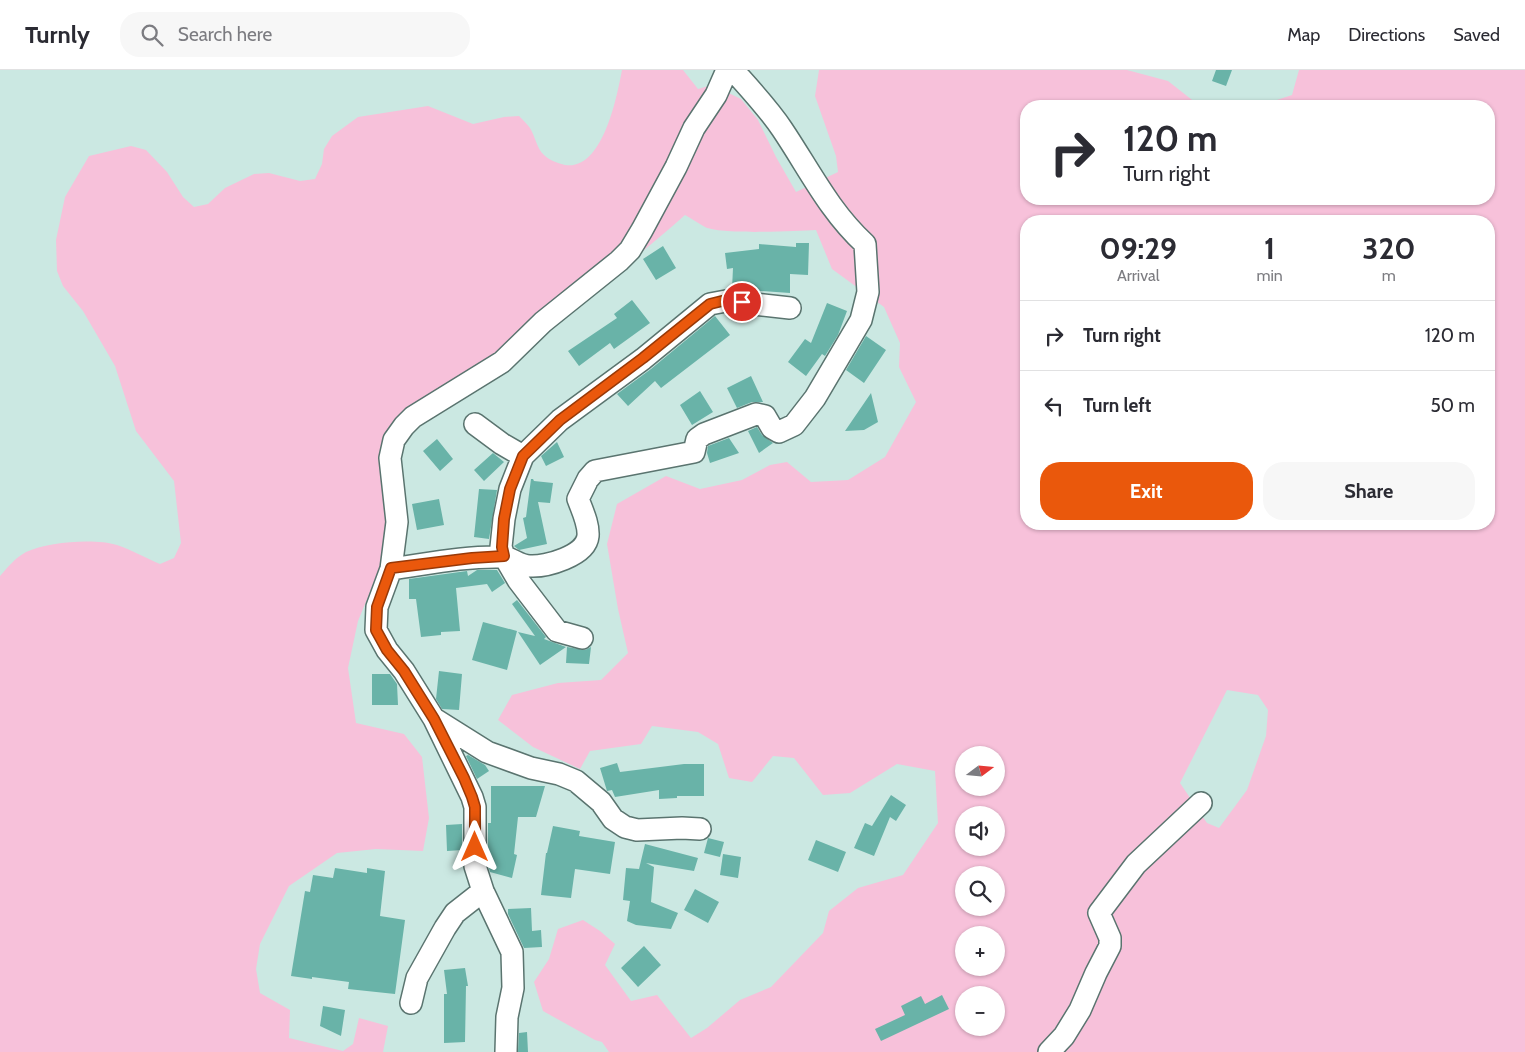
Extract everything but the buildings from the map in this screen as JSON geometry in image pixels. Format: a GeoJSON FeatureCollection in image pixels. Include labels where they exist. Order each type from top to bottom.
{"type":"FeatureCollection","features":[{"type":"Feature","properties":{"kind":"street"},"geometry":{"type":"LineString","coordinates":[[506,1052],[507,1017],[513,988],[512,952],[482,891],[475,866],[475,814],[472,797],[434,719],[404,671],[387,650],[376,630],[377,607],[391,568],[397,522],[390,458],[394,440],[413,417],[502,362],[543,322],[619,262],[630,250],[676,167],[694,128],[716,95],[727,70]]}},
{"type":"Feature","properties":{"kind":"street"},"geometry":{"type":"LineString","coordinates":[[391,568],[504,556],[518,564],[532,566],[564,559],[577,553],[586,542],[588,536],[584,515],[578,499],[588,479],[595,471],[694,452],[698,439],[704,434],[756,414],[765,416],[772,428],[779,432],[794,425],[815,398],[861,320],[868,292],[865,244],[853,233],[819,189],[780,126],[733,70]]}},
{"type":"Feature","properties":{"kind":"street"},"geometry":{"type":"LineString","coordinates":[[582,638],[556,631],[518,580],[504,556],[502,547],[504,519],[510,489],[523,456],[560,420],[643,358],[710,304],[726,300],[790,308]]}},
{"type":"Feature","properties":{"kind":"street"},"geometry":{"type":"LineString","coordinates":[[475,424],[502,444],[523,456]]}},
{"type":"Feature","properties":{"kind":"street"},"geometry":{"type":"LineString","coordinates":[[434,719],[487,752],[532,768],[559,774],[576,782],[601,802],[613,820],[625,827],[637,830],[700,829]]}},
{"type":"Feature","properties":{"kind":"street"},"geometry":{"type":"LineString","coordinates":[[1050,1052],[1064,1036],[1080,1010],[1110,946],[1110,938],[1099,913],[1136,864],[1201,803]]}},
{"type":"Feature","properties":{"kind":"street"},"geometry":{"type":"LineString","coordinates":[[412,1004],[416,978],[445,928],[455,913],[482,891]]}},
{"type":"Feature","properties":{"kind":"shaded area"},"geometry":{"type":"Polygon","coordinates":[[[622,70],[683,70],[698,89],[712,85],[741,99],[758,120],[796,192],[838,172],[836,156],[815,96],[819,70],[1127,70],[1168,81],[1192,100],[1020,100],[1020,205],[1495,205],[1495,100],[1277,100],[1292,95],[1299,70],[1525,70],[1525,1052],[609,1052],[602,1042],[543,1011],[534,982],[549,959],[558,929],[583,920],[615,944],[605,965],[631,1001],[657,995],[691,1038],[707,1028],[740,1000],[771,987],[823,933],[829,911],[858,888],[903,875],[938,823],[935,771],[897,764],[850,793],[823,795],[794,758],[773,756],[752,782],[729,778],[718,744],[698,732],[652,726],[641,744],[590,751],[580,769],[533,747],[498,720],[512,695],[558,683],[601,680],[628,653],[607,544],[617,504],[666,476],[700,489],[742,480],[770,465],[787,462],[811,482],[848,480],[885,457],[916,402],[899,367],[900,343],[884,307],[832,269],[816,230],[726,231],[705,227],[685,215],[580,299],[396,427],[387,551],[358,621],[348,668],[356,723],[404,734],[422,757],[429,818],[423,851],[376,849],[337,853],[289,886],[260,944],[256,969],[260,993],[290,1010],[289,1038],[343,1051],[353,1044],[359,1018],[388,1026],[383,1052],[0,1052],[0,576],[22,554],[46,546],[71,542],[107,543],[123,547],[160,564],[174,558],[181,543],[174,481],[136,431],[115,366],[83,311],[63,286],[57,271],[56,240],[65,197],[89,156],[131,146],[146,150],[167,172],[183,197],[194,207],[208,204],[225,188],[254,174],[269,173],[300,181],[315,179],[322,164],[324,149],[332,136],[358,117],[428,106],[473,124],[504,117],[519,116],[530,128],[546,157],[554,162],[565,165],[578,164],[589,156],[598,144],[612,113],[622,70]],[[1227,690],[1180,783],[1207,823],[1219,828],[1247,790],[1266,736],[1268,710],[1258,695],[1227,690]]]}},
{"type":"Feature","properties":{"kind":"route"},"geometry":{"type":"LineString","coordinates":[[475,847],[475,807],[464,778],[434,719],[404,671],[387,650],[376,630],[377,607],[391,568],[504,556],[502,547],[504,519],[510,489],[523,456],[560,420],[643,358],[710,304],[726,300],[742,302]]}}]}
